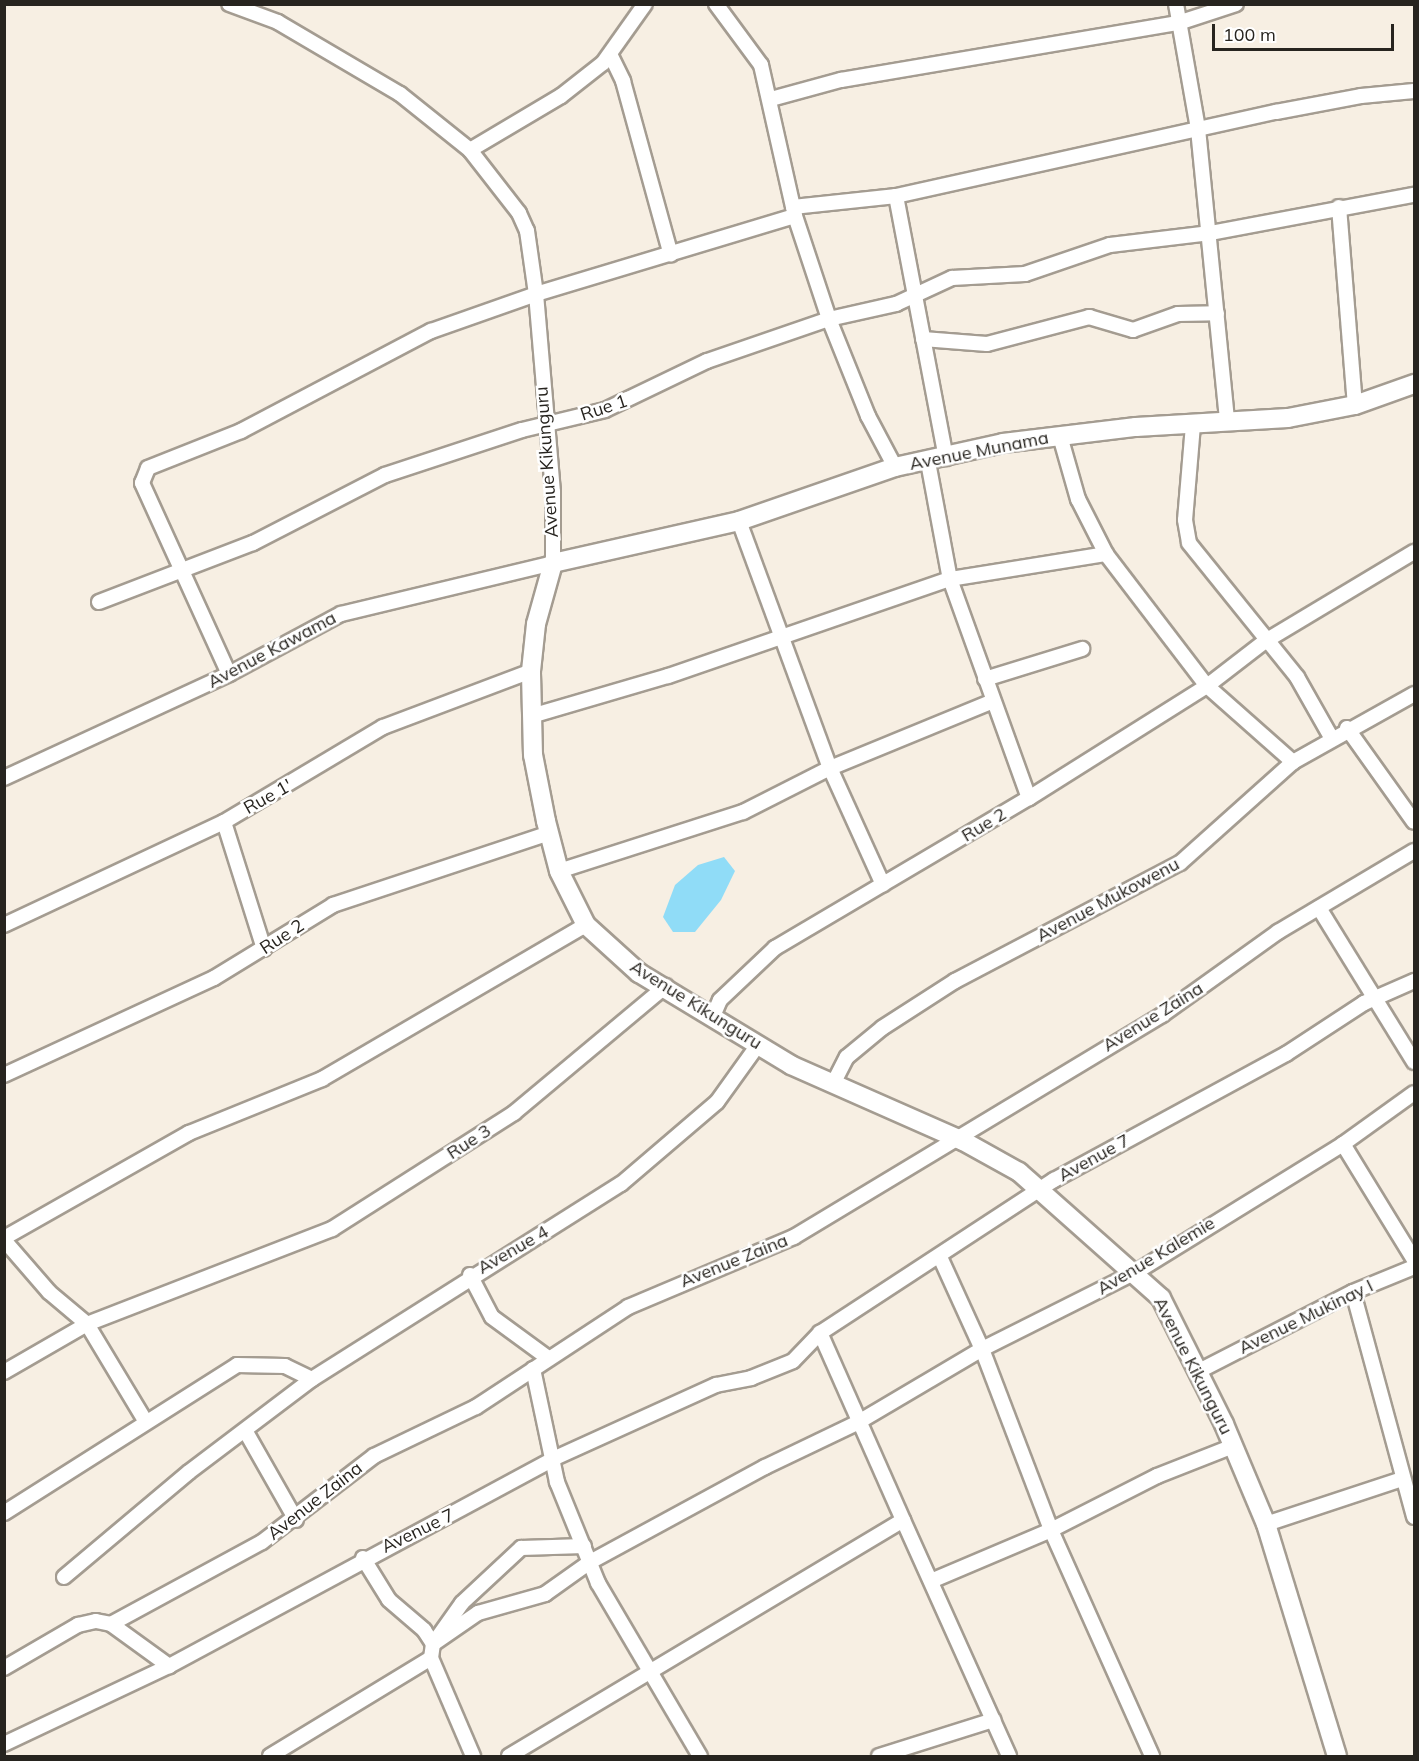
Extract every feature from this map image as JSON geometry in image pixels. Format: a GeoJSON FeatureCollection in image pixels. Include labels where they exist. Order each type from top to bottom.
{"type":"FeatureCollection","features":[{"type":"Feature","properties":{"kind":"street","name":"Avenue Kikunguru"},"geometry":{"type":"LineString","coordinates":[[229,4],[278,22],[400,94],[470,150],[519,213],[527,231],[536,294],[547,424],[553,563],[536,624],[531,670],[531,716],[549,833],[559,871],[586,926],[639,973],[714,1014],[758,1045],[832,1084],[956,1138],[1044,1190],[1136,1272],[1161,1298],[1233,1446],[1266,1524],[1337,1756]]}},
{"type":"Feature","properties":{"kind":"street"},"geometry":{"type":"LineString","coordinates":[[470,150],[561,96],[611,56],[645,4]]}},
{"type":"Feature","properties":{"kind":"street"},"geometry":{"type":"LineString","coordinates":[[716,4],[750,45],[771,99],[794,211],[829,319],[868,416],[895,467]]}},
{"type":"Feature","properties":{"kind":"street"},"geometry":{"type":"LineString","coordinates":[[1176,4],[1198,129],[1227,422]]}},
{"type":"Feature","properties":{"kind":"street"},"geometry":{"type":"LineString","coordinates":[[771,99],[842,80],[1178,23],[1236,4]]}},
{"type":"Feature","properties":{"kind":"street"},"geometry":{"type":"LineString","coordinates":[[611,56],[623,81],[670,255]]}},
{"type":"Feature","properties":{"kind":"street"},"geometry":{"type":"LineString","coordinates":[[229,674],[180,570],[160,516],[142,483],[148,468],[241,431],[431,331],[536,294],[670,255],[794,211],[896,195],[1361,96],[1414,92]]}},
{"type":"Feature","properties":{"kind":"street"},"geometry":{"type":"LineString","coordinates":[[896,195],[946,458]]}},
{"type":"Feature","properties":{"kind":"street","name":"Rue 1"},"geometry":{"type":"LineString","coordinates":[[99,602],[310,515],[385,476],[547,424],[605,410],[707,361],[829,319],[915,296],[959,276],[987,279],[1025,274],[1110,245],[1210,233],[1339,207],[1414,195]]}},
{"type":"Feature","properties":{"kind":"street"},"geometry":{"type":"LineString","coordinates":[[1339,207],[1355,405]]}},
{"type":"Feature","properties":{"kind":"street"},"geometry":{"type":"LineString","coordinates":[[923,339],[987,344],[1089,317],[1133,330],[1178,314],[1217,313]]}},
{"type":"Feature","properties":{"kind":"street","name":"Avenue Munama"},"geometry":{"type":"LineString","coordinates":[[553,563],[739,521],[895,467],[946,458],[1003,443],[1060,436],[1288,418],[1355,405],[1414,384]]}},
{"type":"Feature","properties":{"kind":"street"},"geometry":{"type":"LineString","coordinates":[[1193,425],[1185,531],[1264,642],[1306,690],[1331,737]]}},
{"type":"Feature","properties":{"kind":"street"},"geometry":{"type":"LineString","coordinates":[[1060,436],[1078,499],[1106,554],[1207,686],[1293,762]]}},
{"type":"Feature","properties":{"kind":"street"},"geometry":{"type":"LineString","coordinates":[[928,462],[950,579],[1029,798]]}},
{"type":"Feature","properties":{"kind":"street"},"geometry":{"type":"LineString","coordinates":[[739,521],[830,768],[883,885]]}},
{"type":"Feature","properties":{"kind":"street","name":"Rue 2"},"geometry":{"type":"LineString","coordinates":[[714,1014],[720,1000],[775,948],[1029,798],[1207,686],[1264,642],[1414,552]]}},
{"type":"Feature","properties":{"kind":"street"},"geometry":{"type":"LineString","coordinates":[[531,716],[668,676],[950,579],[1106,554]]}},
{"type":"Feature","properties":{"kind":"street","name":"Avenue Kawama"},"geometry":{"type":"LineString","coordinates":[[4,778],[229,674],[340,614],[553,563]]}},
{"type":"Feature","properties":{"kind":"street"},"geometry":{"type":"LineString","coordinates":[[985,679],[1082,649]]}},
{"type":"Feature","properties":{"kind":"street","name":"Rue 1'"},"geometry":{"type":"LineString","coordinates":[[4,925],[224,822],[383,727],[531,670]]}},
{"type":"Feature","properties":{"kind":"street","name":"Avenue Mukowenu"},"geometry":{"type":"LineString","coordinates":[[832,1084],[846,1057],[955,981],[1180,863],[1293,762],[1347,728],[1414,694]]}},
{"type":"Feature","properties":{"kind":"street"},"geometry":{"type":"LineString","coordinates":[[559,871],[742,812],[830,768],[993,701]]}},
{"type":"Feature","properties":{"kind":"street"},"geometry":{"type":"LineString","coordinates":[[1347,728],[1414,822]]}},
{"type":"Feature","properties":{"kind":"street"},"geometry":{"type":"LineString","coordinates":[[224,822],[264,949]]}},
{"type":"Feature","properties":{"kind":"street","name":"Rue 2"},"geometry":{"type":"LineString","coordinates":[[4,1075],[214,978],[333,905],[549,833]]}},
{"type":"Feature","properties":{"kind":"street","name":"Avenue Zaina"},"geometry":{"type":"LineString","coordinates":[[111,1624],[296,1520],[374,1456],[476,1407],[628,1306],[794,1237],[1162,1015],[1319,908],[1414,851]]}},
{"type":"Feature","properties":{"kind":"street"},"geometry":{"type":"LineString","coordinates":[[1319,908],[1414,1062]]}},
{"type":"Feature","properties":{"kind":"street"},"geometry":{"type":"LineString","coordinates":[[146,1422],[87,1324],[34,1277],[5,1239],[189,1133],[331,1074],[586,926]]}},
{"type":"Feature","properties":{"kind":"street","name":"Avenue 7"},"geometry":{"type":"LineString","coordinates":[[4,1744],[169,1666],[363,1558],[555,1458],[626,1428],[716,1385],[782,1366],[805,1351],[820,1333],[1106,1151],[1286,1054],[1364,1003],[1377,1001],[1414,981]]}},
{"type":"Feature","properties":{"kind":"street","name":"Rue 3"},"geometry":{"type":"LineString","coordinates":[[4,1372],[87,1324],[250,1263],[332,1229],[514,1113],[666,986]]}},
{"type":"Feature","properties":{"kind":"street","name":"Avenue 4"},"geometry":{"type":"LineString","coordinates":[[64,1577],[189,1472],[246,1432],[312,1379],[470,1275],[621,1184],[717,1101],[758,1045]]}},
{"type":"Feature","properties":{"kind":"street","name":"Avenue Kalemie"},"geometry":{"type":"LineString","coordinates":[[433,1644],[478,1614],[544,1594],[590,1562],[765,1467],[858,1424],[982,1349],[1136,1272],[1343,1144],[1414,1093]]}},
{"type":"Feature","properties":{"kind":"street"},"geometry":{"type":"LineString","coordinates":[[1343,1144],[1414,1260]]}},
{"type":"Feature","properties":{"kind":"street"},"geometry":{"type":"LineString","coordinates":[[940,1257],[982,1349],[1051,1530],[1152,1756]]}},
{"type":"Feature","properties":{"kind":"street","name":"Avenue Mukinay I"},"geometry":{"type":"LineString","coordinates":[[1198,1371],[1353,1292],[1414,1267]]}},
{"type":"Feature","properties":{"kind":"street"},"geometry":{"type":"LineString","coordinates":[[470,1275],[492,1317],[548,1358]]}},
{"type":"Feature","properties":{"kind":"street"},"geometry":{"type":"LineString","coordinates":[[1353,1292],[1414,1517]]}},
{"type":"Feature","properties":{"kind":"street"},"geometry":{"type":"LineString","coordinates":[[820,1333],[858,1424],[1010,1756]]}},
{"type":"Feature","properties":{"kind":"street"},"geometry":{"type":"LineString","coordinates":[[4,1513],[237,1365],[285,1366],[312,1379]]}},
{"type":"Feature","properties":{"kind":"street"},"geometry":{"type":"LineString","coordinates":[[532,1369],[555,1458],[557,1482],[590,1562],[648,1672],[700,1756]]}},
{"type":"Feature","properties":{"kind":"street"},"geometry":{"type":"LineString","coordinates":[[246,1432],[296,1520]]}},
{"type":"Feature","properties":{"kind":"street"},"geometry":{"type":"LineString","coordinates":[[931,1581],[1051,1530],[1157,1476],[1233,1446]]}},
{"type":"Feature","properties":{"kind":"street"},"geometry":{"type":"LineString","coordinates":[[1266,1524],[1402,1479]]}},
{"type":"Feature","properties":{"kind":"street"},"geometry":{"type":"LineString","coordinates":[[509,1756],[903,1520]]}},
{"type":"Feature","properties":{"kind":"street"},"geometry":{"type":"LineString","coordinates":[[473,1756],[431,1659],[433,1644],[462,1603],[521,1548],[584,1546]]}},
{"type":"Feature","properties":{"kind":"street"},"geometry":{"type":"LineString","coordinates":[[363,1558],[389,1600],[424,1630],[433,1644]]}},
{"type":"Feature","properties":{"kind":"street"},"geometry":{"type":"LineString","coordinates":[[4,1668],[78,1625],[111,1624],[169,1666]]}},
{"type":"Feature","properties":{"kind":"street"},"geometry":{"type":"LineString","coordinates":[[270,1756],[431,1659]]}},
{"type":"Feature","properties":{"kind":"street"},"geometry":{"type":"LineString","coordinates":[[879,1756],[993,1720]]}},
{"type":"Feature","properties":{"kind":"water"},"geometry":{"type":"Polygon","coordinates":[[[724,857],[735,871],[721,900],[695,932],[673,932],[663,917],[675,885],[698,865],[724,857]]]}}]}
